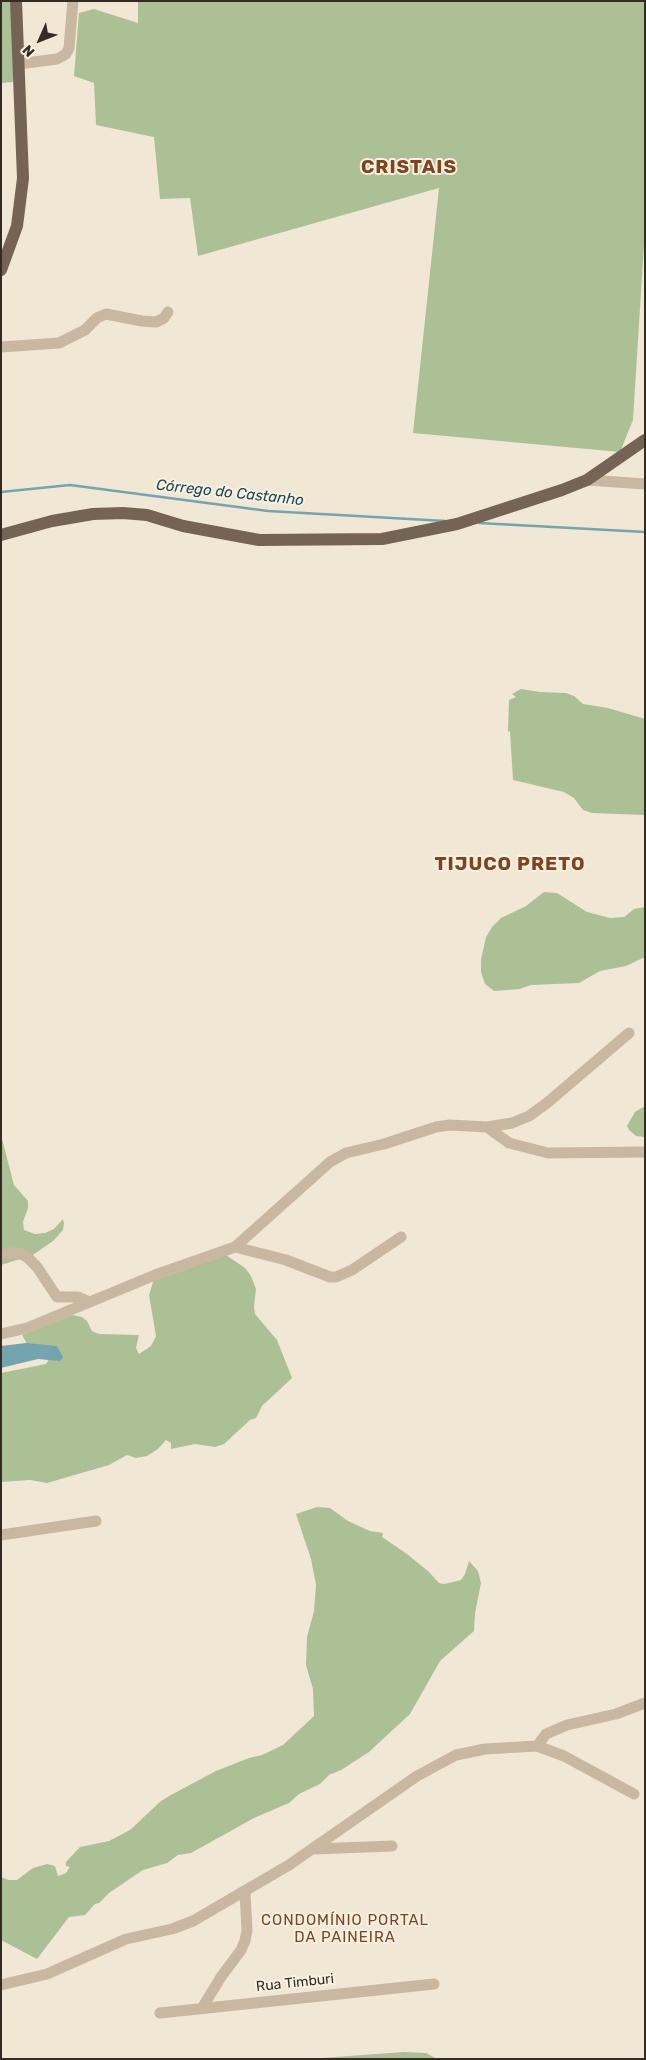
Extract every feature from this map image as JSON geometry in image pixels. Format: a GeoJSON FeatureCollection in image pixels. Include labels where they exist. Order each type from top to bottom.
{"type":"FeatureCollection","features":[{"type":"Feature","properties":{"kind":"main road"},"geometry":{"type":"LineString","coordinates":[[1,270],[17,226],[23,178],[23,135],[16,1]]}},
{"type":"Feature","properties":{"kind":"main road"},"geometry":{"type":"LineString","coordinates":[[1,535],[52,521],[94,514],[123,513],[147,515],[183,526],[259,540],[382,539],[457,524],[562,490],[587,480],[645,440]]}},
{"type":"Feature","properties":{"kind":"street"},"geometry":{"type":"LineString","coordinates":[[18,64],[57,59],[66,54],[69,48],[73,1]]}},
{"type":"Feature","properties":{"kind":"street"},"geometry":{"type":"LineString","coordinates":[[1,347],[59,343],[85,330],[98,318],[106,314],[142,322],[156,322],[164,318],[168,312]]}},
{"type":"Feature","properties":{"kind":"street"},"geometry":{"type":"LineString","coordinates":[[587,480],[645,484]]}},
{"type":"Feature","properties":{"kind":"street"},"geometry":{"type":"LineString","coordinates":[[1,1334],[27,1328],[155,1275],[235,1247],[330,1162],[346,1154],[436,1127],[450,1125],[487,1126],[512,1123],[529,1116],[547,1104],[629,1033]]}},
{"type":"Feature","properties":{"kind":"street"},"geometry":{"type":"LineString","coordinates":[[487,1126],[510,1143],[548,1153],[645,1152]]}},
{"type":"Feature","properties":{"kind":"street"},"geometry":{"type":"LineString","coordinates":[[235,1247],[286,1260],[336,1278],[401,1237]]}},
{"type":"Feature","properties":{"kind":"street"},"geometry":{"type":"LineString","coordinates":[[1,1255],[10,1252],[27,1257],[37,1267],[56,1297],[78,1297],[90,1302]]}},
{"type":"Feature","properties":{"kind":"street"},"geometry":{"type":"LineString","coordinates":[[1,1536],[96,1521]]}},
{"type":"Feature","properties":{"kind":"street"},"geometry":{"type":"LineString","coordinates":[[537,1746],[546,1734],[567,1725],[616,1714],[645,1703]]}},
{"type":"Feature","properties":{"kind":"street"},"geometry":{"type":"LineString","coordinates":[[1,1986],[47,1974],[126,1939],[193,1921],[313,1849],[423,1773],[456,1755],[471,1751],[537,1746],[564,1756],[634,1794]]}},
{"type":"Feature","properties":{"kind":"street"},"geometry":{"type":"LineString","coordinates":[[313,1849],[392,1846]]}},
{"type":"Feature","properties":{"kind":"street"},"geometry":{"type":"LineString","coordinates":[[202,2008],[245,1941],[247,1930],[244,1892]]}},
{"type":"Feature","properties":{"kind":"street","name":"Rua Timburi"},"geometry":{"type":"LineString","coordinates":[[160,2013],[434,1984]]}},
{"type":"Feature","properties":{"kind":"green space"},"geometry":{"type":"Polygon","coordinates":[[[1,1],[13,1],[13,82],[1,83],[1,1]]]}},
{"type":"Feature","properties":{"kind":"green space"},"geometry":{"type":"Polygon","coordinates":[[[138,1],[645,1],[645,229],[633,420],[620,452],[413,433],[439,188],[198,256],[190,198],[160,199],[154,137],[96,125],[94,83],[74,76],[79,13],[94,9],[138,23],[138,1]]]}},
{"type":"Feature","properties":{"kind":"green space"},"geometry":{"type":"Polygon","coordinates":[[[521,689],[566,693],[574,696],[583,704],[608,708],[645,719],[645,815],[592,813],[583,810],[574,798],[564,792],[513,780],[510,731],[508,732],[509,700],[516,697],[512,694],[521,689]]]}},
{"type":"Feature","properties":{"kind":"green space"},"geometry":{"type":"Polygon","coordinates":[[[544,892],[557,893],[587,912],[610,918],[624,917],[634,909],[645,907],[645,957],[626,966],[600,971],[579,983],[531,985],[520,989],[494,991],[485,984],[481,972],[481,960],[486,937],[501,918],[526,906],[544,892]]]}},
{"type":"Feature","properties":{"kind":"green space"},"geometry":{"type":"Polygon","coordinates":[[[645,1106],[645,1137],[636,1136],[627,1126],[635,1112],[645,1106]]]}},
{"type":"Feature","properties":{"kind":"green space"},"geometry":{"type":"Polygon","coordinates":[[[1,1135],[14,1185],[28,1201],[28,1208],[23,1222],[24,1230],[35,1234],[45,1233],[54,1229],[63,1219],[64,1223],[63,1230],[53,1241],[33,1255],[1,1265],[1,1135]]]}},
{"type":"Feature","properties":{"kind":"green space"},"geometry":{"type":"Polygon","coordinates":[[[226,1255],[245,1268],[251,1276],[256,1289],[255,1314],[277,1340],[292,1378],[262,1406],[256,1418],[250,1420],[224,1444],[215,1447],[195,1444],[171,1449],[171,1443],[166,1440],[158,1449],[147,1456],[136,1458],[127,1455],[109,1465],[47,1483],[30,1480],[1,1482],[1,1373],[46,1364],[48,1361],[46,1357],[27,1344],[22,1335],[72,1315],[82,1317],[87,1321],[92,1331],[99,1334],[139,1335],[136,1348],[139,1354],[151,1346],[156,1336],[149,1295],[153,1282],[159,1277],[226,1255]]]}},
{"type":"Feature","properties":{"kind":"green space"},"geometry":{"type":"Polygon","coordinates":[[[317,1507],[330,1508],[348,1521],[370,1531],[383,1533],[382,1537],[407,1554],[439,1583],[444,1584],[461,1580],[469,1561],[478,1571],[481,1583],[475,1613],[474,1631],[440,1661],[410,1714],[369,1752],[341,1770],[329,1775],[320,1784],[299,1794],[289,1803],[254,1818],[191,1853],[178,1855],[167,1863],[143,1870],[109,1893],[85,1915],[69,1917],[37,1959],[1,1940],[1,1877],[17,1880],[33,1868],[47,1864],[55,1866],[58,1876],[66,1873],[70,1867],[66,1866],[66,1862],[80,1847],[109,1841],[130,1830],[161,1801],[171,1795],[216,1771],[262,1755],[283,1745],[314,1716],[313,1689],[306,1665],[307,1637],[314,1611],[316,1585],[311,1559],[296,1514],[317,1507]]]}},
{"type":"Feature","properties":{"kind":"green space"},"geometry":{"type":"Polygon","coordinates":[[[404,2052],[426,2053],[437,2059],[308,2059],[404,2052]]]}},
{"type":"Feature","properties":{"kind":"water"},"geometry":{"type":"Polygon","coordinates":[[[26,1343],[57,1346],[63,1357],[60,1361],[38,1359],[1,1368],[1,1346],[26,1343]]]}},
{"type":"Feature","properties":{"kind":"waterway","name":"Córrego do Castanho"},"geometry":{"type":"LineString","coordinates":[[1,492],[70,485],[268,511],[445,521]]}},
{"type":"Feature","properties":{"kind":"waterway","name":"Córrego do Castanho"},"geometry":{"type":"LineString","coordinates":[[479,523],[645,532]]}},
{"type":"Feature","properties":{"kind":"district","name":"CRISTAIS"},"geometry":{"type":"Point","coordinates":[409,168]}},
{"type":"Feature","properties":{"kind":"district","name":"TIJUCO PRETO"},"geometry":{"type":"Point","coordinates":[510,865]}},
{"type":"Feature","properties":{"kind":"district","name":"CONDOMÍNIO PORTAL DA PAINEIRA"},"geometry":{"type":"Point","coordinates":[345,1930]}}]}
